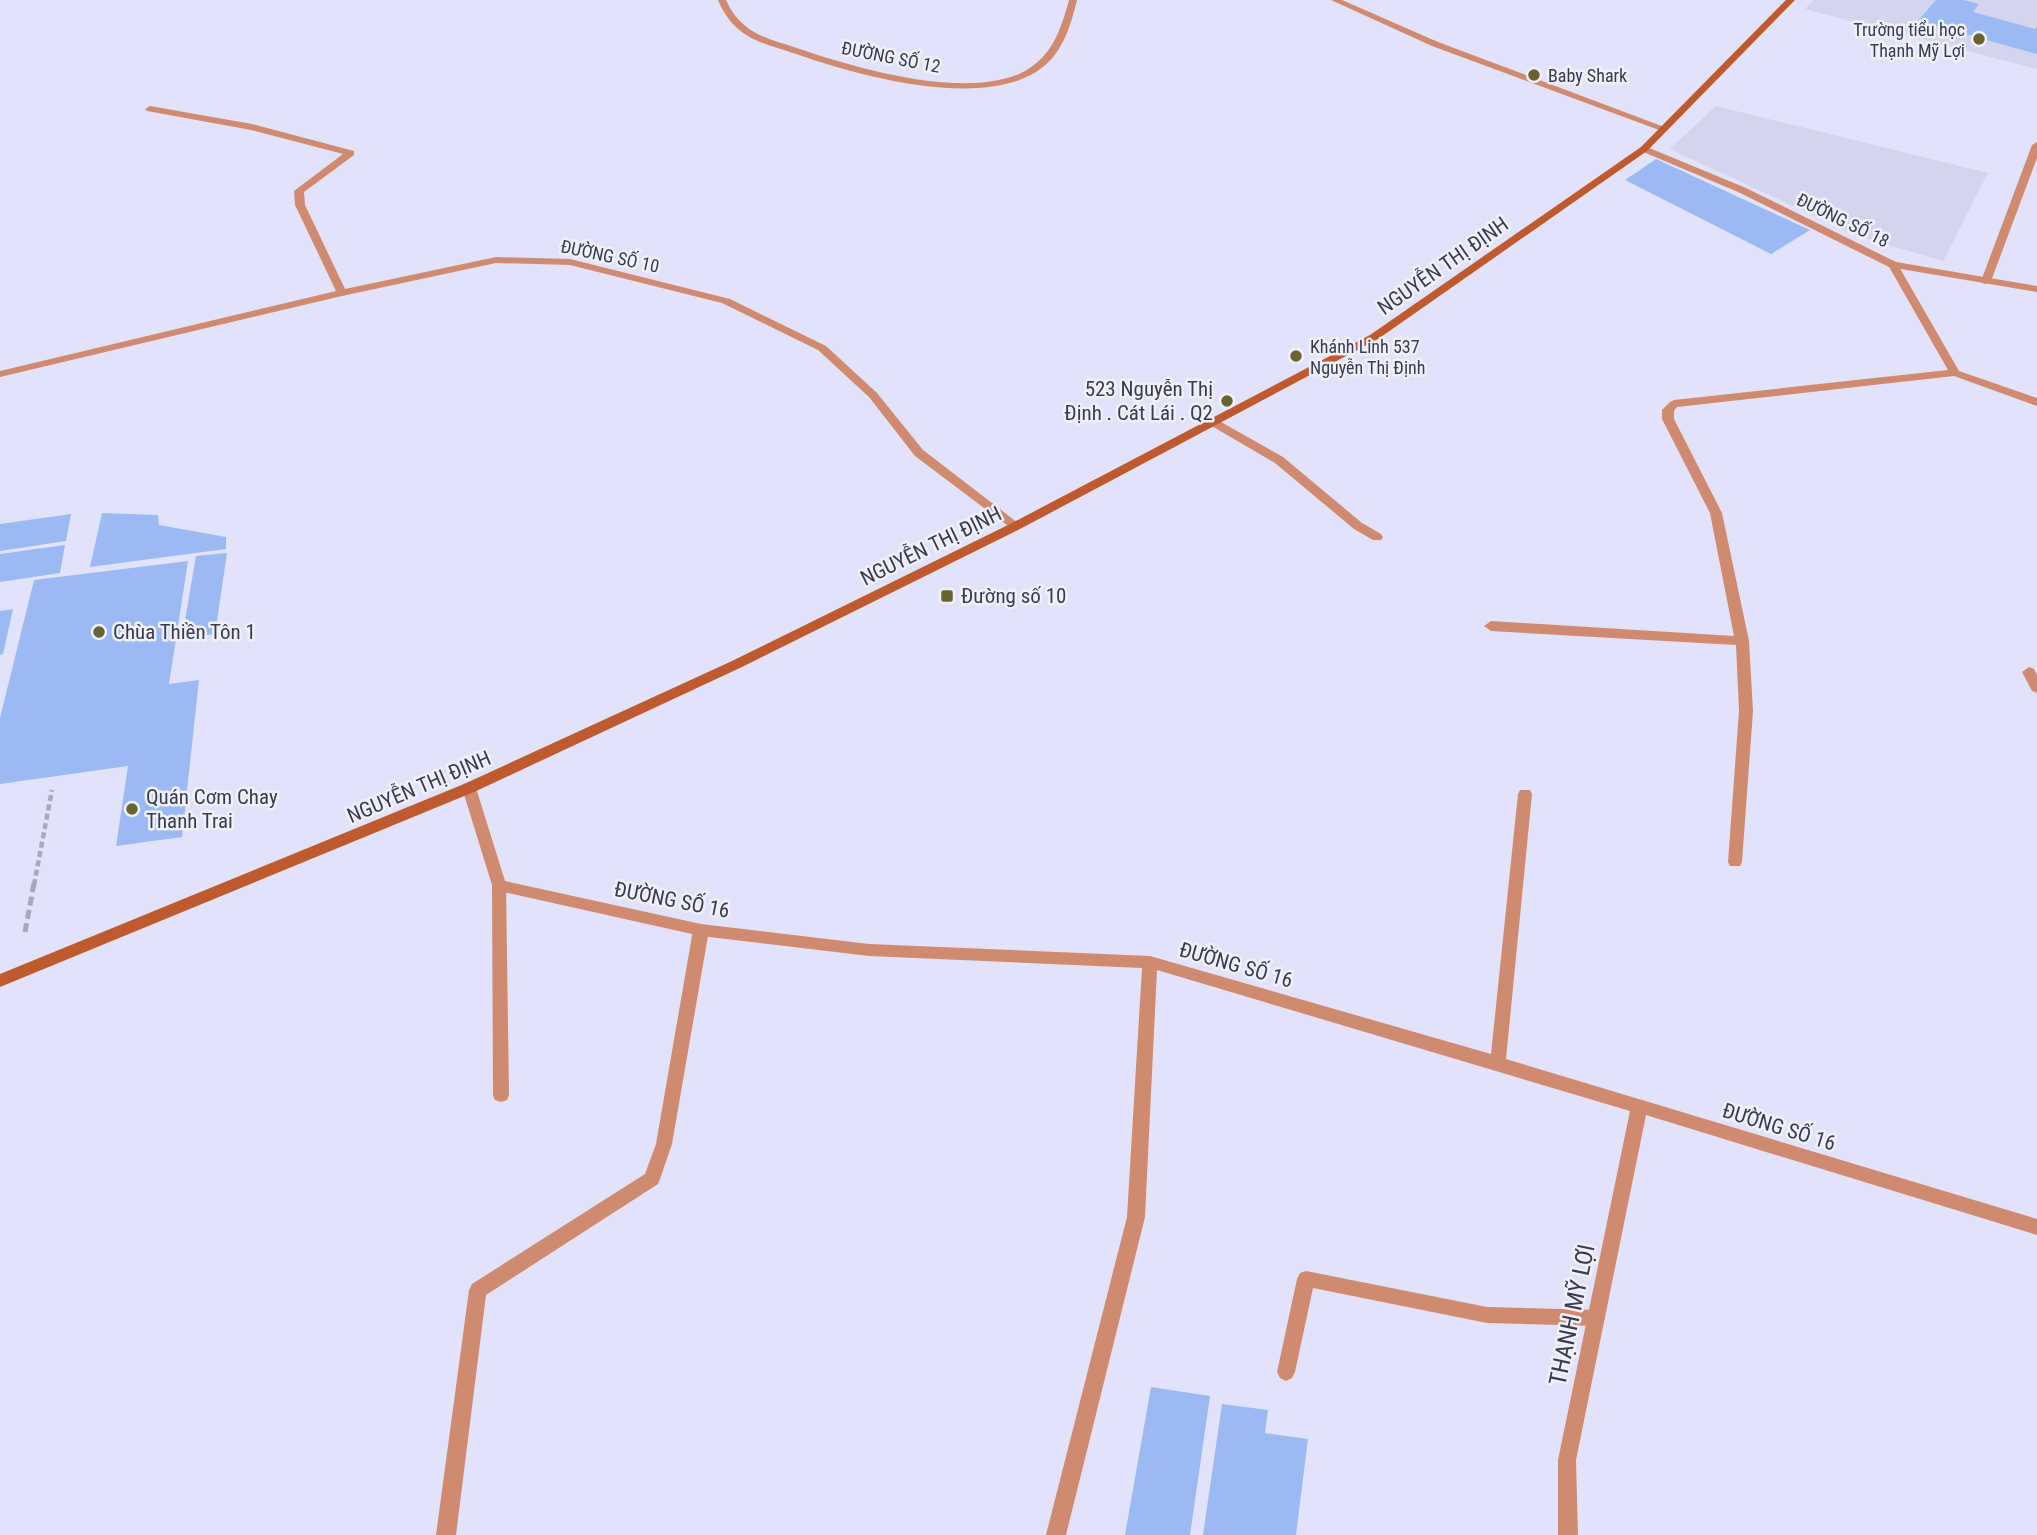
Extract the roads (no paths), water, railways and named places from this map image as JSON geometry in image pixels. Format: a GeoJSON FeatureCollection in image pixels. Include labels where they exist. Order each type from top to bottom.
{"type":"FeatureCollection","features":[{"type":"Feature","properties":{"kind":"main road","name":"NGUYỄN THỊ ĐỊNH"},"geometry":{"type":"LineString","coordinates":[[0,981],[469,788],[737,664],[1016,526],[1374,338],[1644,149],[1791,0]]}},
{"type":"Feature","properties":{"kind":"street","name":"ĐƯỜNG SỐ 12"},"geometry":{"type":"LineString","coordinates":[[722,0],[726,12],[749,34],[840,64],[875,73],[947,83],[997,83],[1014,79],[1042,64],[1051,54],[1062,33],[1073,0]]}},
{"type":"Feature","properties":{"kind":"street"},"geometry":{"type":"LineString","coordinates":[[1335,0],[1435,44],[1662,128]]}},
{"type":"Feature","properties":{"kind":"street"},"geometry":{"type":"LineString","coordinates":[[150,109],[252,127],[351,153],[299,191],[300,205],[342,293]]}},
{"type":"Feature","properties":{"kind":"street"},"geometry":{"type":"LineString","coordinates":[[1986,281],[2037,145]]}},
{"type":"Feature","properties":{"kind":"street","name":"ĐƯỜNG SỐ 18"},"geometry":{"type":"LineString","coordinates":[[1644,149],[1742,190],[1893,265],[2037,289]]}},
{"type":"Feature","properties":{"kind":"street","name":"ĐƯỜNG SỐ 10"},"geometry":{"type":"LineString","coordinates":[[0,374],[342,293],[496,260],[570,262],[726,301],[822,348],[873,396],[919,453],[1016,526]]}},
{"type":"Feature","properties":{"kind":"street"},"geometry":{"type":"LineString","coordinates":[[1893,265],[1955,373]]}},
{"type":"Feature","properties":{"kind":"street"},"geometry":{"type":"LineString","coordinates":[[1735,862],[1746,710],[1742,641],[1716,513],[1668,419],[1668,410],[1674,404],[1955,373],[2037,402]]}},
{"type":"Feature","properties":{"kind":"street"},"geometry":{"type":"LineString","coordinates":[[1214,422],[1279,460],[1358,526],[1377,537]]}},
{"type":"Feature","properties":{"kind":"street"},"geometry":{"type":"LineString","coordinates":[[1491,626],[1742,641]]}},
{"type":"Feature","properties":{"kind":"street"},"geometry":{"type":"LineString","coordinates":[[2029,672],[2037,688]]}},
{"type":"Feature","properties":{"kind":"street"},"geometry":{"type":"LineString","coordinates":[[469,788],[499,886],[501,1094]]}},
{"type":"Feature","properties":{"kind":"street"},"geometry":{"type":"LineString","coordinates":[[1498,1064],[1525,794]]}},
{"type":"Feature","properties":{"kind":"street","name":"ĐƯỜNG SỐ 16"},"geometry":{"type":"LineString","coordinates":[[499,886],[701,930],[869,950],[1150,962],[2037,1227]]}},
{"type":"Feature","properties":{"kind":"street"},"geometry":{"type":"LineString","coordinates":[[446,1535],[478,1290],[652,1179],[664,1144],[701,930]]}},
{"type":"Feature","properties":{"kind":"street"},"geometry":{"type":"LineString","coordinates":[[1056,1535],[1136,1217],[1150,962]]}},
{"type":"Feature","properties":{"kind":"street","name":"THẠNH MỸ LỢI"},"geometry":{"type":"LineString","coordinates":[[1568,1535],[1567,1460],[1639,1107]]}},
{"type":"Feature","properties":{"kind":"street"},"geometry":{"type":"LineString","coordinates":[[1286,1372],[1306,1279],[1487,1315],[1596,1318]]}},
{"type":"Feature","properties":{"kind":"place","name":"Trường tiểu học Thạnh Mỹ Lợi"},"geometry":{"type":"Point","coordinates":[1979,39]}},
{"type":"Feature","properties":{"kind":"place","name":"Baby Shark"},"geometry":{"type":"Point","coordinates":[1534,75]}},
{"type":"Feature","properties":{"kind":"place","name":"Khánh Linh 537 Nguyễn Thị Định"},"geometry":{"type":"Point","coordinates":[1296,356]}},
{"type":"Feature","properties":{"kind":"place","name":"523 Nguyễn Thị Định . Cát Lái . Q2"},"geometry":{"type":"Point","coordinates":[1227,401]}},
{"type":"Feature","properties":{"kind":"place","name":"Đường số 10"},"geometry":{"type":"Point","coordinates":[947,596]}},
{"type":"Feature","properties":{"kind":"place","name":"Chùa Thiền Tôn 1"},"geometry":{"type":"Point","coordinates":[99,632]}},
{"type":"Feature","properties":{"kind":"place","name":"Quán Cơm Chay Thanh Trai"},"geometry":{"type":"Point","coordinates":[132,809]}}]}
